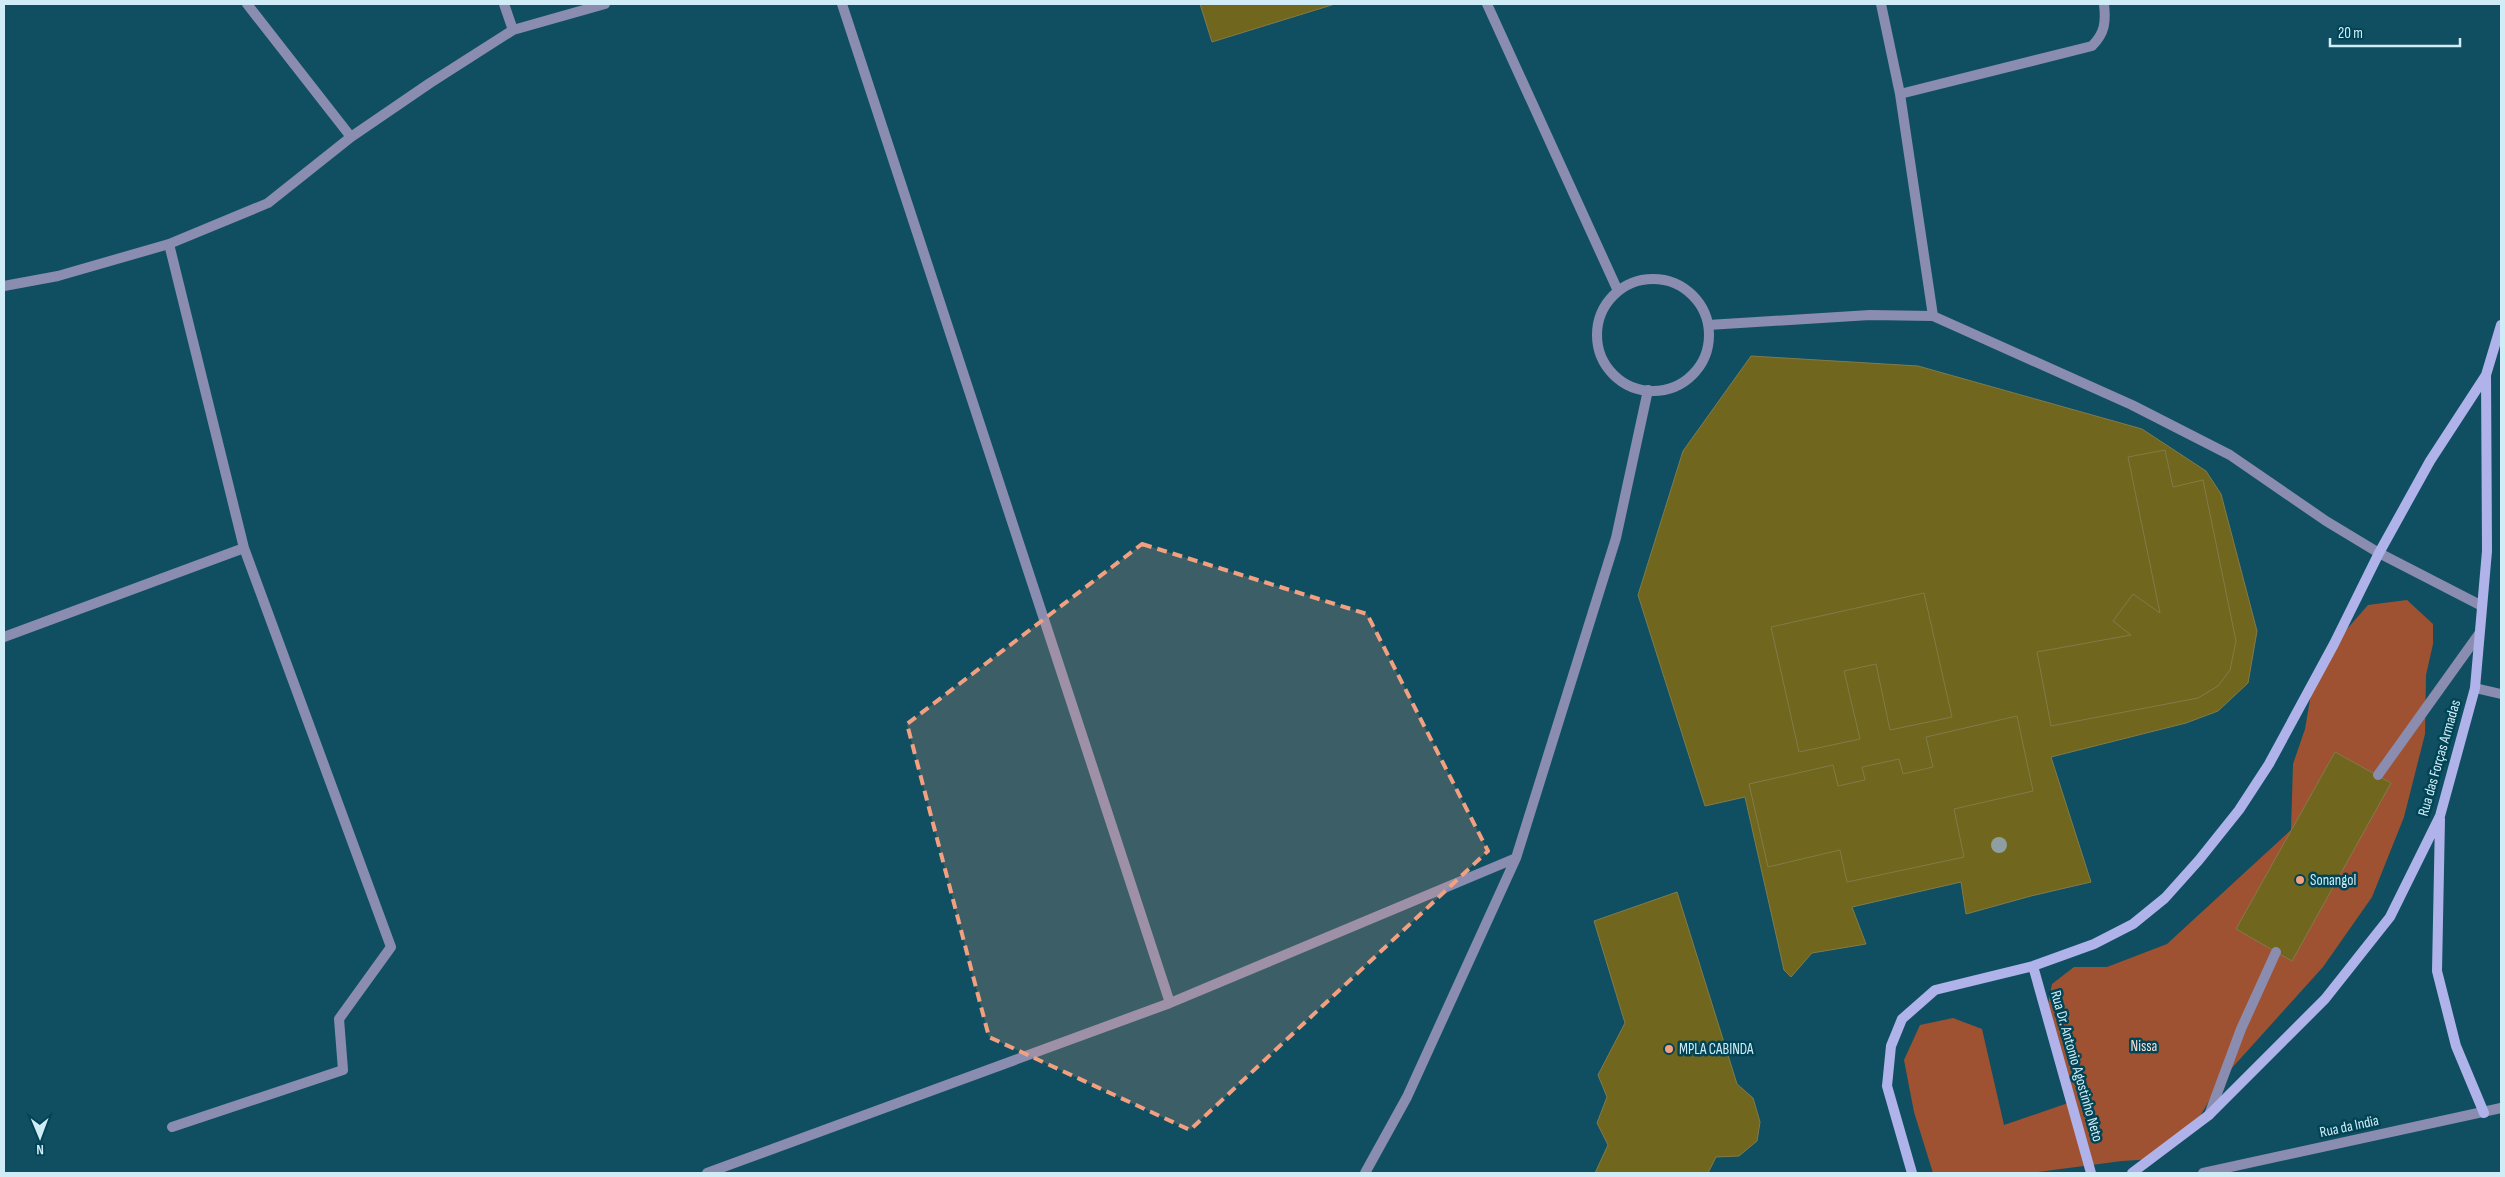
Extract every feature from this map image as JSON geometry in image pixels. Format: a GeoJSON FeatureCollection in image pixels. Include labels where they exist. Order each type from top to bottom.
{"type":"FeatureCollection","features":[{"type":"Feature","properties":{"kind":"main road","name":"Rua das Forças Armadas"},"geometry":{"type":"LineString","coordinates":[[2132,1173],[2209,1114],[2325,999],[2390,917],[2440,816],[2475,688],[2487,551],[2486,375],[2501,325]]}},
{"type":"Feature","properties":{"kind":"main road"},"geometry":{"type":"LineString","coordinates":[[1912,1173],[1887,1086],[1891,1046],[1902,1019],[1935,990],[2033,966],[2094,944],[2133,924],[2165,898],[2199,860],[2239,810],[2270,764],[2334,644],[2379,553],[2430,461],[2486,375]]}},
{"type":"Feature","properties":{"kind":"main road"},"geometry":{"type":"LineString","coordinates":[[2440,816],[2437,971],[2456,1046],[2484,1113]]}},
{"type":"Feature","properties":{"kind":"main road","name":"Rua Dr. Antonio Agostinho Neto"},"geometry":{"type":"LineString","coordinates":[[2033,966],[2091,1173]]}},
{"type":"Feature","properties":{"kind":"street"},"geometry":{"type":"LineString","coordinates":[[247,4],[351,137]]}},
{"type":"Feature","properties":{"kind":"street"},"geometry":{"type":"LineString","coordinates":[[504,4],[513,30]]}},
{"type":"Feature","properties":{"kind":"street"},"geometry":{"type":"LineString","coordinates":[[4,286],[58,276],[169,244],[268,203],[351,137],[430,82],[513,30],[604,4]]}},
{"type":"Feature","properties":{"kind":"street"},"geometry":{"type":"LineString","coordinates":[[842,4],[1170,1003]]}},
{"type":"Feature","properties":{"kind":"street"},"geometry":{"type":"LineString","coordinates":[[1487,4],[1618,291]]}},
{"type":"Feature","properties":{"kind":"street"},"geometry":{"type":"LineString","coordinates":[[1881,4],[1900,94],[1933,316]]}},
{"type":"Feature","properties":{"kind":"street"},"geometry":{"type":"LineString","coordinates":[[1900,94],[2092,46],[2103,35],[2105,20],[2104,4]]}},
{"type":"Feature","properties":{"kind":"street"},"geometry":{"type":"LineString","coordinates":[[169,244],[244,548],[392,946],[340,1019],[343,1070],[172,1127]]}},
{"type":"Feature","properties":{"kind":"street"},"geometry":{"type":"LineString","coordinates":[[1654,279],[1672,282],[1689,292],[1702,307],[1708,324],[1706,350],[1695,372],[1681,383],[1665,389],[1648,390],[1629,386],[1614,375],[1602,359],[1597,342],[1598,322],[1605,305],[1618,291],[1635,281],[1654,279]]}},
{"type":"Feature","properties":{"kind":"street"},"geometry":{"type":"LineString","coordinates":[[1708,324],[1870,314],[1933,316],[2132,406],[2230,455],[2326,521],[2379,553],[2482,606]]}},
{"type":"Feature","properties":{"kind":"street"},"geometry":{"type":"LineString","coordinates":[[1365,1173],[1407,1097],[1516,858],[1616,538],[1648,390]]}},
{"type":"Feature","properties":{"kind":"street"},"geometry":{"type":"LineString","coordinates":[[4,636],[244,548]]}},
{"type":"Feature","properties":{"kind":"street"},"geometry":{"type":"LineString","coordinates":[[2378,775],[2480,634]]}},
{"type":"Feature","properties":{"kind":"street"},"geometry":{"type":"LineString","coordinates":[[2475,688],[2501,694]]}},
{"type":"Feature","properties":{"kind":"street"},"geometry":{"type":"LineString","coordinates":[[707,1173],[1170,1003],[1516,858]]}},
{"type":"Feature","properties":{"kind":"street"},"geometry":{"type":"LineString","coordinates":[[2209,1114],[2241,1029],[2276,952]]}},
{"type":"Feature","properties":{"kind":"street","name":"Rua da India"},"geometry":{"type":"LineString","coordinates":[[2203,1173],[2501,1108]]}},
{"type":"Feature","properties":{"kind":"highlighted area"},"geometry":{"type":"Polygon","coordinates":[[[1142,544],[1367,614],[1488,851],[1190,1130],[989,1037],[907,724],[1142,544]]]}},
{"type":"Feature","properties":{"kind":"green space","name":"Nissa"},"geometry":{"type":"Polygon","coordinates":[[[2407,600],[2433,624],[2433,644],[2426,675],[2425,734],[2404,817],[2372,897],[2323,967],[2222,1079],[2193,1128],[2153,1159],[2122,1161],[2031,1173],[1933,1173],[1914,1112],[1904,1060],[1920,1025],[1953,1018],[1982,1029],[2004,1125],[2071,1102],[2046,1014],[2052,984],[2074,967],[2107,967],[2167,944],[2291,830],[2293,764],[2305,729],[2313,682],[2334,644],[2368,605],[2407,600]]]}},
{"type":"Feature","properties":{"kind":"building"},"geometry":{"type":"Polygon","coordinates":[[[1200,4],[1335,4],[1212,42],[1200,4]]]}},
{"type":"Feature","properties":{"kind":"building"},"geometry":{"type":"Polygon","coordinates":[[[1751,356],[1918,366],[2142,429],[2206,471],[2221,494],[2257,631],[2248,683],[2218,711],[2186,723],[2051,757],[2091,882],[1966,914],[1961,882],[1852,907],[1866,944],[1812,953],[1791,977],[1784,970],[1745,797],[1705,806],[1638,595],[1683,451],[1751,356]]]}},
{"type":"Feature","properties":{"kind":"building"},"geometry":{"type":"Polygon","coordinates":[[[2165,450],[2173,487],[2203,480],[2236,641],[2230,670],[2218,686],[2198,698],[2051,726],[2037,652],[2131,635],[2113,621],[2133,594],[2160,613],[2128,457],[2165,450]]]}},
{"type":"Feature","properties":{"kind":"building"},"geometry":{"type":"Polygon","coordinates":[[[1924,593],[1952,717],[1890,730],[1876,664],[1844,671],[1860,739],[1799,752],[1771,627],[1924,593]]]}},
{"type":"Feature","properties":{"kind":"building"},"geometry":{"type":"Polygon","coordinates":[[[2017,716],[2033,791],[1954,809],[1964,857],[1847,882],[1840,850],[1768,867],[1749,784],[1833,765],[1838,786],[1865,780],[1862,767],[1899,759],[1903,774],[1933,767],[1926,737],[2017,716]]]}},
{"type":"Feature","properties":{"kind":"building","name":"Sonangol"},"geometry":{"type":"Polygon","coordinates":[[[2335,752],[2391,783],[2292,961],[2236,929],[2335,752]]]}},
{"type":"Feature","properties":{"kind":"building","name":"MPLA CABINDA"},"geometry":{"type":"Polygon","coordinates":[[[1677,892],[1737,1084],[1753,1098],[1760,1122],[1757,1141],[1739,1156],[1716,1157],[1708,1173],[1595,1173],[1608,1145],[1597,1123],[1607,1097],[1598,1075],[1625,1023],[1594,921],[1677,892]]]}},
{"type":"Feature","properties":{"kind":"place","name":"Sonangol"},"geometry":{"type":"Point","coordinates":[2300,880]}},
{"type":"Feature","properties":{"kind":"place","name":"MPLA CABINDA"},"geometry":{"type":"Point","coordinates":[1669,1049]}}]}
